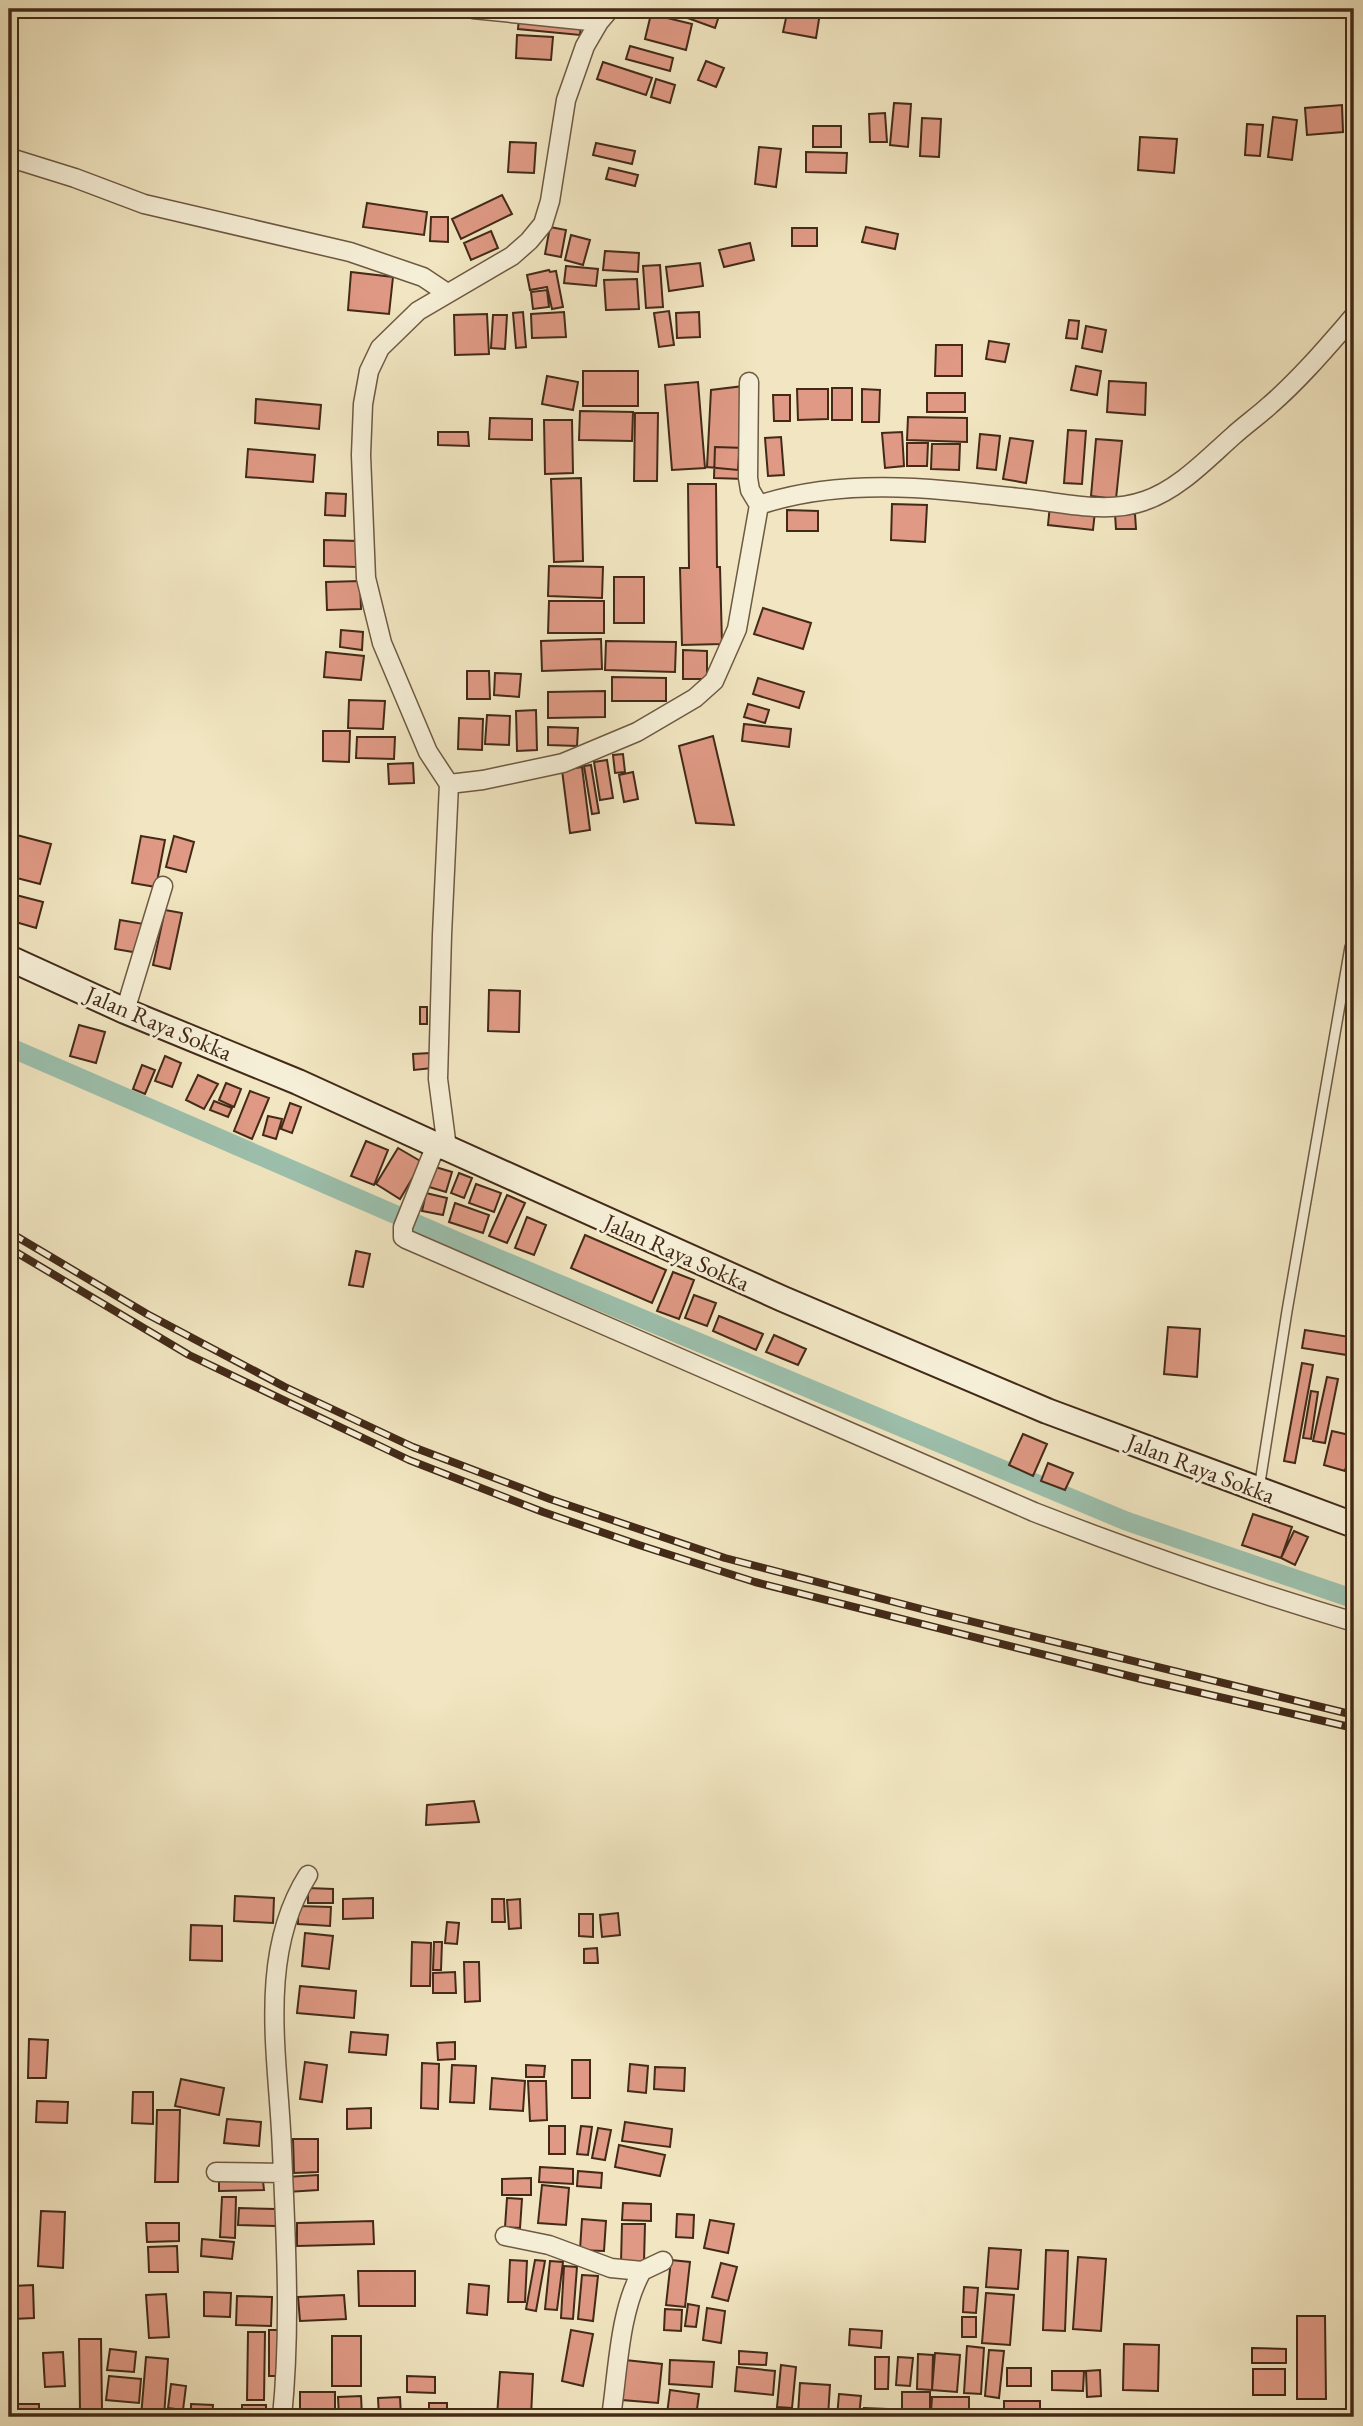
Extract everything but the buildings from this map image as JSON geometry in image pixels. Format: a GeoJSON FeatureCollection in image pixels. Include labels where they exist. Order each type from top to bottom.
{"type":"FeatureCollection","features":[{"type":"Feature","properties":{"kind":"main road","name":"Jalan Raya Sokka"},"geometry":{"type":"LineString","coordinates":[[9,958],[125,1011],[298,1082],[783,1299],[997,1389],[1354,1525]]}},
{"type":"Feature","properties":{"kind":"street"},"geometry":{"type":"LineString","coordinates":[[473,9],[604,15],[585,46],[566,100],[550,201],[543,224],[512,256],[418,311],[380,348],[369,371],[363,404],[361,455],[366,578],[382,643],[428,752],[449,784],[438,1079],[441,1147],[403,1227],[403,1237],[1034,1512],[1216,1580],[1354,1622]]}},
{"type":"Feature","properties":{"kind":"street"},"geometry":{"type":"LineString","coordinates":[[9,154],[14,159],[144,204],[350,252],[424,277],[447,293]]}},
{"type":"Feature","properties":{"kind":"street"},"geometry":{"type":"LineString","coordinates":[[759,505],[792,495],[868,486],[922,487],[1112,506],[1154,498],[1204,463],[1269,407],[1309,368],[1354,317]]}},
{"type":"Feature","properties":{"kind":"street"},"geometry":{"type":"LineString","coordinates":[[449,784],[483,780],[564,763],[637,732],[695,698],[714,681],[737,629],[759,505],[750,490],[748,478],[749,382]]}},
{"type":"Feature","properties":{"kind":"street"},"geometry":{"type":"LineString","coordinates":[[125,1011],[163,886]]}},
{"type":"Feature","properties":{"kind":"street"},"geometry":{"type":"LineString","coordinates":[[282,2417],[287,2331],[275,1981],[286,1920],[308,1875]]}},
{"type":"Feature","properties":{"kind":"street"},"geometry":{"type":"LineString","coordinates":[[216,2172],[283,2173]]}},
{"type":"Feature","properties":{"kind":"street"},"geometry":{"type":"LineString","coordinates":[[505,2236],[549,2245],[611,2267],[642,2271],[663,2261]]}},
{"type":"Feature","properties":{"kind":"street"},"geometry":{"type":"LineString","coordinates":[[611,2417],[622,2339],[631,2300],[642,2271]]}},
{"type":"Feature","properties":{"kind":"lane"},"geometry":{"type":"LineString","coordinates":[[1259,1490],[1289,1297],[1350,947]]}},
{"type":"Feature","properties":{"kind":"waterway"},"geometry":{"type":"LineString","coordinates":[[9,1047],[461,1243],[1126,1521],[1354,1599]]}},
{"type":"Feature","properties":{"kind":"railway"},"geometry":{"type":"LineString","coordinates":[[9,1232],[147,1314],[285,1387],[413,1447],[550,1499],[725,1558],[1354,1715]]}},
{"type":"Feature","properties":{"kind":"railway"},"geometry":{"type":"LineString","coordinates":[[9,1248],[189,1355],[409,1460],[543,1512],[755,1582],[1141,1679],[1354,1728]]}}]}
